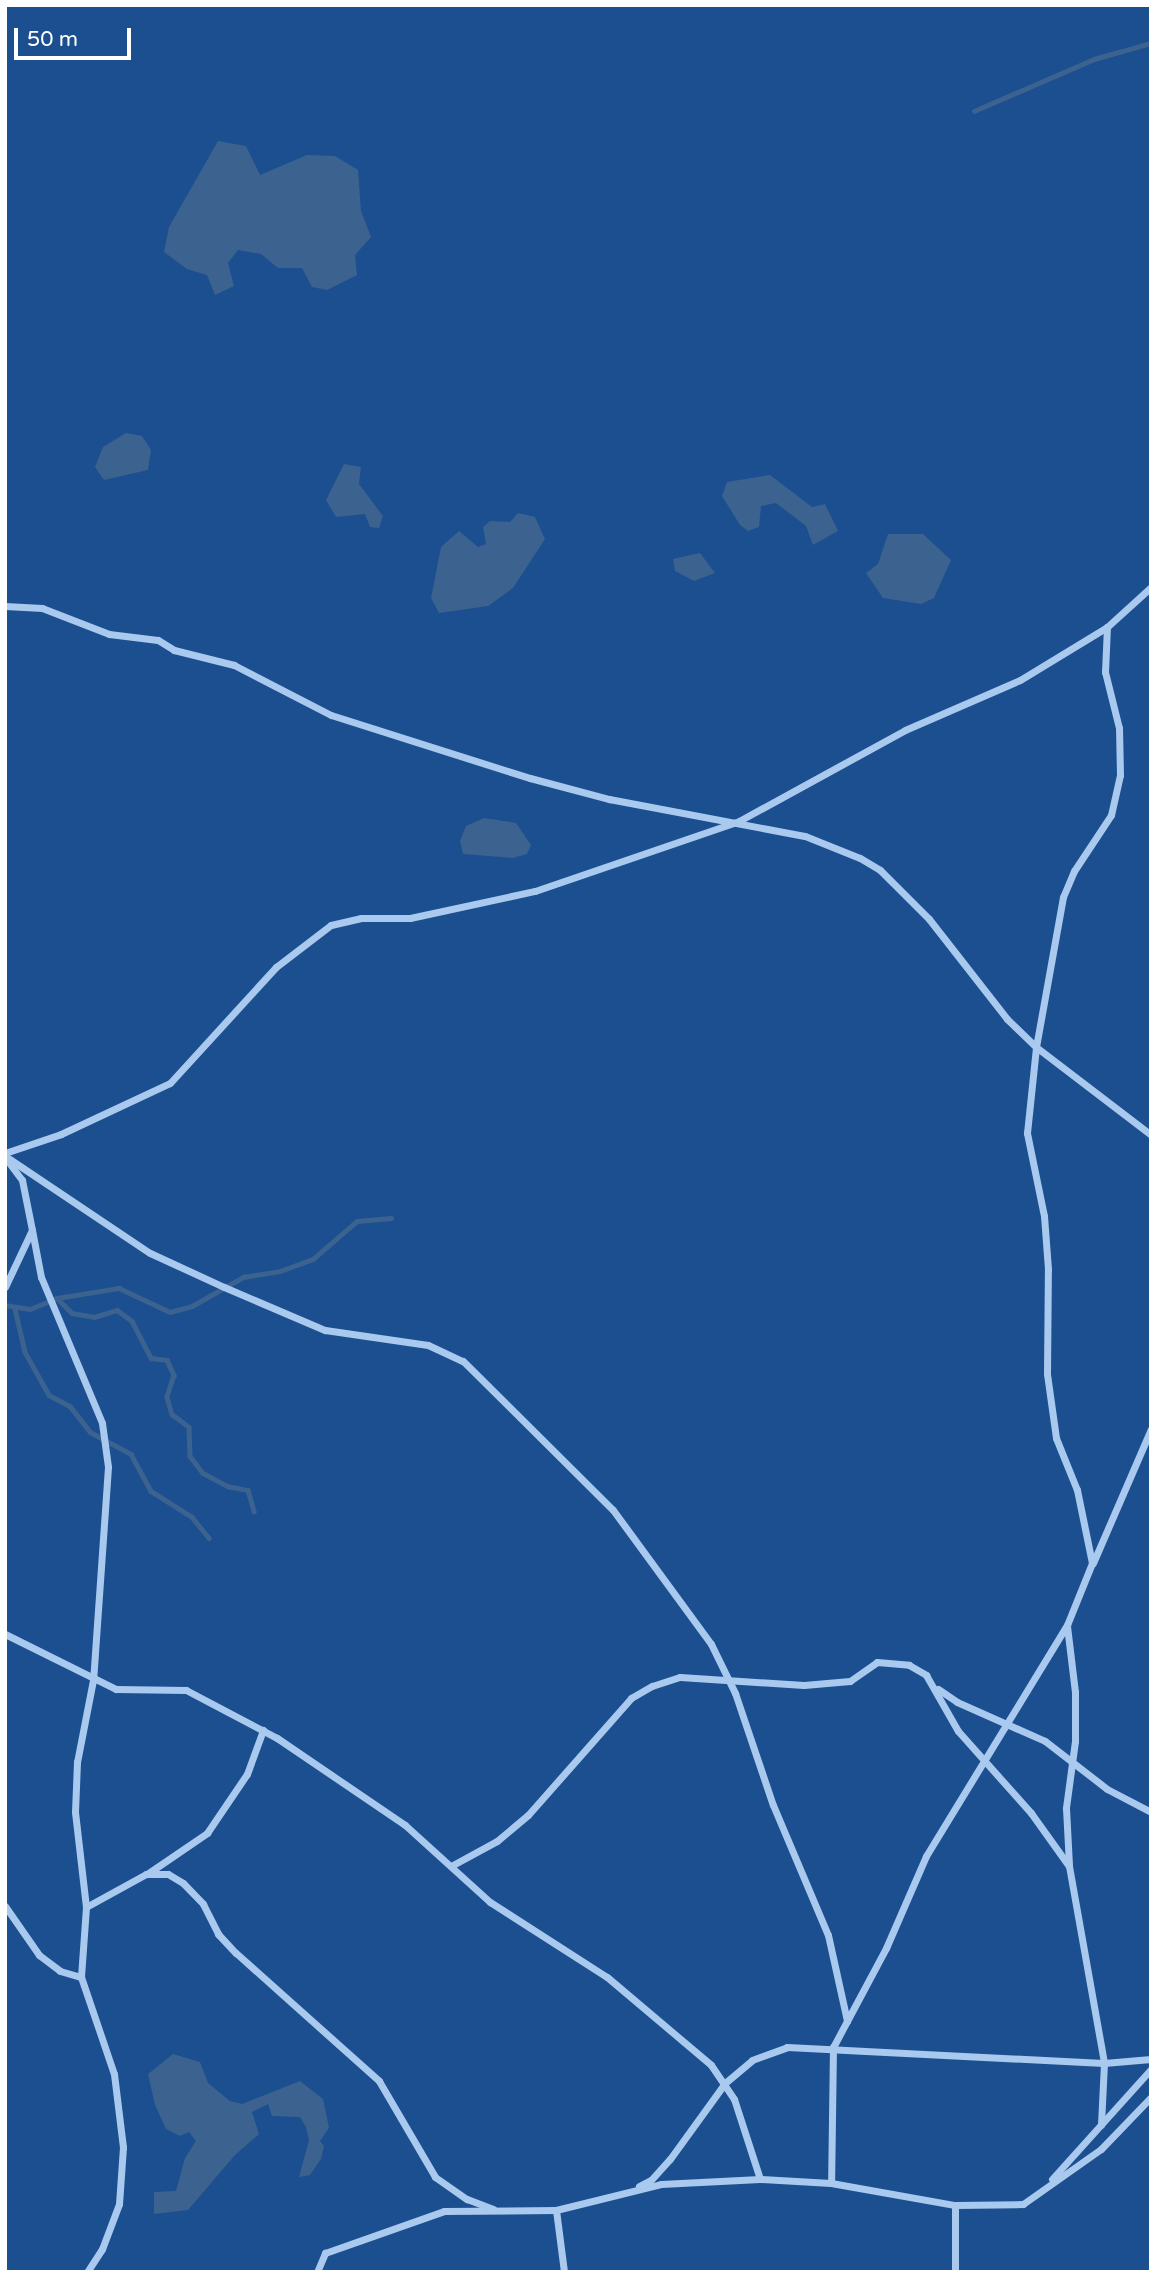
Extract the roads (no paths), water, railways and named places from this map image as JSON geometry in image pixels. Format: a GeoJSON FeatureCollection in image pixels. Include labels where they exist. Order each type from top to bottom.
{"type":"FeatureCollection","features":[{"type":"Feature","properties":{"kind":"street"},"geometry":{"type":"LineString","coordinates":[[5,1156],[61,1134],[170,1083],[276,967],[331,925],[361,918],[410,918],[535,891],[739,821],[905,730],[1020,680],[1107,626],[1151,587]]}},
{"type":"Feature","properties":{"kind":"street"},"geometry":{"type":"LineString","coordinates":[[5,606],[42,608],[109,634],[158,640],[174,650],[234,665],[331,715],[530,778],[610,799],[739,821],[805,836],[880,870],[929,919],[1007,1019],[1036,1047],[1151,1135]]}},
{"type":"Feature","properties":{"kind":"street"},"geometry":{"type":"LineString","coordinates":[[1092,1563],[1077,1490],[1056,1438],[1046,1374],[1048,1269],[1044,1216],[1027,1133],[1036,1047],[1063,897],[1073,871],[1111,815],[1120,775],[1119,728],[1105,672],[1107,626]]}},
{"type":"Feature","properties":{"kind":"street"},"geometry":{"type":"LineString","coordinates":[[5,1156],[22,1180],[41,1277],[102,1423],[107,1454],[93,1680],[77,1762],[75,1812],[86,1907],[81,1977],[114,2074],[123,2147],[120,2204],[102,2249],[87,2272]]}},
{"type":"Feature","properties":{"kind":"street"},"geometry":{"type":"LineString","coordinates":[[5,1156],[150,1253],[224,1287],[325,1330],[428,1345],[463,1361],[613,1510],[683,1604],[727,1677],[773,1805],[828,1935],[847,2021]]}},
{"type":"Feature","properties":{"kind":"street"},"geometry":{"type":"LineString","coordinates":[[5,1287],[32,1230]]}},
{"type":"Feature","properties":{"kind":"street"},"geometry":{"type":"LineString","coordinates":[[831,2183],[833,2047],[886,1948],[926,1856],[1067,1625],[1151,1429]]}},
{"type":"Feature","properties":{"kind":"street"},"geometry":{"type":"LineString","coordinates":[[1067,1625],[1075,1692],[1073,1760],[1066,1808],[1069,1866],[1104,2063],[1101,2125]]}},
{"type":"Feature","properties":{"kind":"street"},"geometry":{"type":"LineString","coordinates":[[5,1634],[47,1651],[93,1680],[116,1689],[186,1690],[263,1730],[405,1825],[536,1936],[607,1977],[655,2014],[725,2083],[745,2125],[751,2162],[760,2179]]}},
{"type":"Feature","properties":{"kind":"street"},"geometry":{"type":"LineString","coordinates":[[451,1866],[497,1841],[528,1815],[631,1698],[680,1676],[727,1677],[804,1685],[850,1681],[877,1662],[909,1665],[957,1703],[1006,1724],[1073,1760],[1107,1790],[1151,1812]]}},
{"type":"Feature","properties":{"kind":"street"},"geometry":{"type":"LineString","coordinates":[[938,1689],[958,1731],[982,1762],[1031,1813],[1069,1866]]}},
{"type":"Feature","properties":{"kind":"street"},"geometry":{"type":"LineString","coordinates":[[86,1907],[146,1874],[207,1833],[247,1774],[263,1730]]}},
{"type":"Feature","properties":{"kind":"street"},"geometry":{"type":"LineString","coordinates":[[146,1874],[168,1874],[183,1883],[203,1903],[218,1934],[236,1953],[379,2081],[435,2177],[467,2199],[496,2210]]}},
{"type":"Feature","properties":{"kind":"street"},"geometry":{"type":"LineString","coordinates":[[5,1906],[40,1955],[60,1971],[81,1977]]}},
{"type":"Feature","properties":{"kind":"street"},"geometry":{"type":"LineString","coordinates":[[624,2193],[651,2180],[725,2083],[752,2060],[787,2047],[833,2047],[1104,2063],[1151,2059]]}},
{"type":"Feature","properties":{"kind":"street"},"geometry":{"type":"LineString","coordinates":[[1023,2204],[1063,2169],[1151,2069]]}},
{"type":"Feature","properties":{"kind":"street"},"geometry":{"type":"LineString","coordinates":[[317,2272],[326,2253],[444,2211],[556,2210],[661,2184],[760,2179],[831,2183],[956,2205],[1023,2204],[1101,2149],[1151,2097]]}},
{"type":"Feature","properties":{"kind":"street"},"geometry":{"type":"LineString","coordinates":[[955,2272],[956,2205]]}},
{"type":"Feature","properties":{"kind":"street"},"geometry":{"type":"LineString","coordinates":[[556,2210],[564,2272]]}},
{"type":"Feature","properties":{"kind":"water"},"geometry":{"type":"Polygon","coordinates":[[[218,141],[246,146],[260,175],[307,155],[335,156],[358,170],[361,211],[371,237],[355,255],[357,275],[327,290],[312,287],[302,268],[278,268],[261,254],[238,250],[228,263],[234,286],[215,295],[207,275],[187,269],[164,252],[169,227],[218,141]]]}},
{"type":"Feature","properties":{"kind":"water"},"geometry":{"type":"Polygon","coordinates":[[[126,433],[142,436],[151,450],[148,470],[104,480],[95,467],[103,447],[126,433]]]}},
{"type":"Feature","properties":{"kind":"water"},"geometry":{"type":"Polygon","coordinates":[[[344,464],[361,467],[359,484],[383,516],[379,528],[370,527],[365,514],[336,517],[326,500],[344,464]]]}},
{"type":"Feature","properties":{"kind":"water"},"geometry":{"type":"Polygon","coordinates":[[[770,475],[812,507],[825,504],[838,531],[813,545],[806,526],[776,503],[761,506],[759,527],[748,531],[740,525],[722,496],[727,482],[770,475]]]}},
{"type":"Feature","properties":{"kind":"water"},"geometry":{"type":"Polygon","coordinates":[[[518,513],[535,517],[545,539],[513,588],[488,606],[439,613],[431,598],[441,547],[459,531],[478,547],[486,544],[483,527],[490,521],[510,522],[518,513]]]}},
{"type":"Feature","properties":{"kind":"water"},"geometry":{"type":"Polygon","coordinates":[[[888,534],[923,534],[951,560],[934,598],[921,604],[883,598],[866,573],[878,564],[888,534]]]}},
{"type":"Feature","properties":{"kind":"water"},"geometry":{"type":"Polygon","coordinates":[[[700,553],[715,573],[694,581],[675,571],[673,559],[700,553]]]}},
{"type":"Feature","properties":{"kind":"water"},"geometry":{"type":"Polygon","coordinates":[[[484,818],[516,823],[531,845],[527,854],[513,858],[463,854],[460,841],[466,826],[484,818]]]}},
{"type":"Feature","properties":{"kind":"water"},"geometry":{"type":"Polygon","coordinates":[[[173,2054],[200,2062],[208,2083],[230,2101],[242,2104],[300,2081],[323,2099],[329,2128],[320,2141],[324,2146],[321,2159],[310,2175],[299,2177],[309,2140],[306,2127],[300,2117],[272,2116],[268,2104],[252,2112],[259,2134],[235,2155],[188,2210],[154,2214],[154,2192],[176,2191],[185,2158],[196,2141],[189,2132],[180,2136],[166,2129],[155,2105],[148,2074],[173,2054]]]}},
{"type":"Feature","properties":{"kind":"waterway"},"geometry":{"type":"LineString","coordinates":[[974,111],[1094,59],[1151,43]]}},
{"type":"Feature","properties":{"kind":"waterway"},"geometry":{"type":"LineString","coordinates":[[57,1298],[119,1288],[170,1312],[192,1306],[243,1277],[280,1271],[313,1259],[357,1221],[391,1218]]}},
{"type":"Feature","properties":{"kind":"waterway"},"geometry":{"type":"LineString","coordinates":[[5,1305],[30,1309],[57,1298],[72,1313],[94,1317],[117,1310],[132,1321],[151,1358],[167,1360],[174,1375],[167,1397],[172,1414],[189,1427],[190,1456],[203,1473],[227,1486],[248,1490],[254,1511]]}},
{"type":"Feature","properties":{"kind":"waterway"},"geometry":{"type":"LineString","coordinates":[[15,1309],[25,1352],[49,1395],[70,1406],[90,1432],[131,1454],[151,1491],[192,1517],[209,1538]]}}]}
